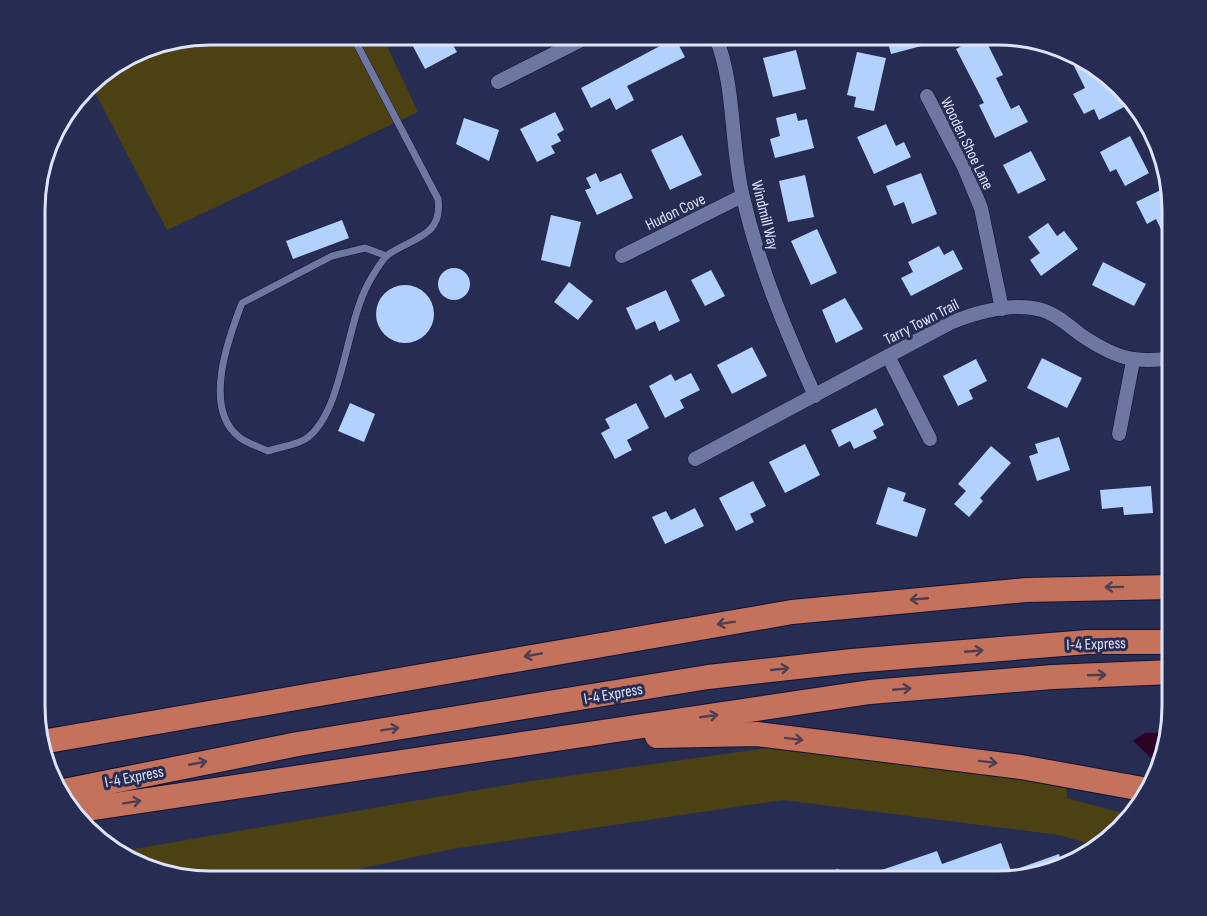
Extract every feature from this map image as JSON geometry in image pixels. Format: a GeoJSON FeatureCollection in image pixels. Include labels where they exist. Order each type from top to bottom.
{"type":"FeatureCollection","features":[{"type":"Feature","properties":{"kind":"highway"},"geometry":{"type":"LineString","coordinates":[[49,741],[792,612],[1026,590],[1162,587]]}},
{"type":"Feature","properties":{"kind":"highway","name":"I-4 Express"},"geometry":{"type":"LineString","coordinates":[[68,790],[298,744],[708,677],[852,661],[1088,642],[1162,642]]}},
{"type":"Feature","properties":{"kind":"highway"},"geometry":{"type":"LineString","coordinates":[[82,810],[870,692],[1052,677],[1162,672]]}},
{"type":"Feature","properties":{"kind":"highway"},"geometry":{"type":"LineString","coordinates":[[444,755],[485,759],[627,737],[757,734],[1021,766],[1140,788]]}},
{"type":"Feature","properties":{"kind":"street"},"geometry":{"type":"LineString","coordinates":[[498,82],[571,45]]}},
{"type":"Feature","properties":{"kind":"street","name":"Windmill Way"},"geometry":{"type":"LineString","coordinates":[[718,45],[726,69],[742,196],[765,279],[815,396]]}},
{"type":"Feature","properties":{"kind":"street","name":"Wooden Shoe Lane"},"geometry":{"type":"LineString","coordinates":[[927,96],[964,167],[981,207],[1002,309]]}},
{"type":"Feature","properties":{"kind":"street","name":"Hudon Cove"},"geometry":{"type":"LineString","coordinates":[[622,256],[742,196]]}},
{"type":"Feature","properties":{"kind":"street","name":"Tarry Town Trail"},"geometry":{"type":"LineString","coordinates":[[695,459],[950,323],[973,314],[1002,309],[1042,310],[1109,351],[1133,361],[1162,359]]}},
{"type":"Feature","properties":{"kind":"street"},"geometry":{"type":"LineString","coordinates":[[888,356],[930,439]]}},
{"type":"Feature","properties":{"kind":"street"},"geometry":{"type":"LineString","coordinates":[[1119,434],[1133,361]]}},
{"type":"Feature","properties":{"kind":"lane"},"geometry":{"type":"LineString","coordinates":[[358,45],[438,199],[440,212],[437,223],[428,232],[387,256],[369,282],[354,312],[333,404],[306,439],[267,451],[238,437],[226,422],[220,405],[223,363],[242,303],[332,255],[365,248],[387,256]]}},
{"type":"Feature","properties":{"kind":"shaded area"},"geometry":{"type":"Polygon","coordinates":[[[387,45],[418,112],[167,230],[95,92],[101,86],[128,67],[147,58],[189,46],[387,45]]]}},
{"type":"Feature","properties":{"kind":"shaded area"},"geometry":{"type":"Polygon","coordinates":[[[1160,732],[1153,758],[1133,741],[1145,733],[1160,732]]]}},
{"type":"Feature","properties":{"kind":"shaded area"},"geometry":{"type":"Polygon","coordinates":[[[789,745],[1066,782],[1067,798],[1122,813],[1088,843],[1059,835],[783,800],[452,849],[349,871],[199,871],[167,865],[129,850],[525,782],[789,745]]]}},
{"type":"Feature","properties":{"kind":"building"},"geometry":{"type":"Polygon","coordinates":[[[412,45],[453,45],[457,52],[425,69],[412,45]]]}},
{"type":"Feature","properties":{"kind":"building"},"geometry":{"type":"Polygon","coordinates":[[[662,45],[679,45],[685,57],[627,86],[634,100],[616,110],[610,98],[591,108],[581,88],[662,45]]]}},
{"type":"Feature","properties":{"kind":"building"},"geometry":{"type":"Polygon","coordinates":[[[889,45],[925,45],[891,54],[889,45]]]}},
{"type":"Feature","properties":{"kind":"building"},"geometry":{"type":"Polygon","coordinates":[[[964,45],[988,45],[1003,75],[996,78],[1011,109],[1019,105],[1028,122],[995,138],[979,105],[984,103],[956,49],[964,45]]]}},
{"type":"Feature","properties":{"kind":"building"},"geometry":{"type":"Polygon","coordinates":[[[796,50],[806,89],[773,97],[763,58],[796,50]]]}},
{"type":"Feature","properties":{"kind":"building"},"geometry":{"type":"Polygon","coordinates":[[[857,52],[886,58],[874,111],[854,107],[856,97],[847,95],[857,52]]]}},
{"type":"Feature","properties":{"kind":"building"},"geometry":{"type":"Polygon","coordinates":[[[1073,64],[1106,86],[1125,106],[1099,120],[1094,109],[1084,114],[1073,94],[1085,88],[1073,64]]]}},
{"type":"Feature","properties":{"kind":"building"},"geometry":{"type":"Polygon","coordinates":[[[555,112],[564,130],[557,134],[561,141],[551,146],[555,153],[537,162],[520,129],[555,112]]]}},
{"type":"Feature","properties":{"kind":"building"},"geometry":{"type":"Polygon","coordinates":[[[796,113],[798,121],[807,119],[814,148],[775,158],[770,139],[780,136],[776,118],[796,113]]]}},
{"type":"Feature","properties":{"kind":"building"},"geometry":{"type":"Polygon","coordinates":[[[464,118],[499,130],[489,161],[456,144],[464,118]]]}},
{"type":"Feature","properties":{"kind":"building"},"geometry":{"type":"Polygon","coordinates":[[[886,124],[896,146],[904,142],[911,157],[874,174],[857,137],[886,124]]]}},
{"type":"Feature","properties":{"kind":"building"},"geometry":{"type":"Polygon","coordinates":[[[682,135],[702,175],[670,190],[651,150],[682,135]]]}},
{"type":"Feature","properties":{"kind":"building"},"geometry":{"type":"Polygon","coordinates":[[[1130,136],[1149,173],[1125,186],[1116,169],[1110,172],[1100,152],[1130,136]]]}},
{"type":"Feature","properties":{"kind":"building"},"geometry":{"type":"Polygon","coordinates":[[[1031,151],[1046,180],[1018,194],[1003,165],[1031,151]]]}},
{"type":"Feature","properties":{"kind":"building"},"geometry":{"type":"Polygon","coordinates":[[[596,173],[600,182],[621,173],[633,198],[597,215],[585,190],[591,188],[586,178],[596,173]]]}},
{"type":"Feature","properties":{"kind":"building"},"geometry":{"type":"Polygon","coordinates":[[[921,173],[937,214],[912,224],[904,202],[894,206],[886,186],[921,173]]]}},
{"type":"Feature","properties":{"kind":"building"},"geometry":{"type":"Polygon","coordinates":[[[805,175],[814,217],[788,222],[779,181],[805,175]]]}},
{"type":"Feature","properties":{"kind":"building"},"geometry":{"type":"Polygon","coordinates":[[[1161,190],[1162,231],[1156,219],[1147,224],[1136,202],[1161,190]]]}},
{"type":"Feature","properties":{"kind":"building"},"geometry":{"type":"Polygon","coordinates":[[[551,215],[581,222],[570,267],[541,260],[551,215]]]}},
{"type":"Feature","properties":{"kind":"building"},"geometry":{"type":"Polygon","coordinates":[[[342,220],[349,238],[293,259],[286,241],[342,220]]]}},
{"type":"Feature","properties":{"kind":"building"},"geometry":{"type":"Polygon","coordinates":[[[1048,223],[1057,236],[1064,231],[1078,249],[1041,276],[1030,260],[1040,253],[1028,237],[1048,223]]]}},
{"type":"Feature","properties":{"kind":"building"},"geometry":{"type":"Polygon","coordinates":[[[817,229],[837,273],[811,285],[791,241],[817,229]]]}},
{"type":"Feature","properties":{"kind":"building"},"geometry":{"type":"Polygon","coordinates":[[[939,246],[944,255],[953,250],[963,269],[911,296],[901,278],[913,272],[908,262],[939,246]]]}},
{"type":"Feature","properties":{"kind":"building"},"geometry":{"type":"Polygon","coordinates":[[[1103,262],[1146,284],[1134,306],[1092,285],[1103,262]]]}},
{"type":"Feature","properties":{"kind":"building"},"geometry":{"type":"Polygon","coordinates":[[[454,268],[465,273],[470,284],[465,295],[454,300],[443,295],[438,284],[443,273],[454,268]]]}},
{"type":"Feature","properties":{"kind":"building"},"geometry":{"type":"Polygon","coordinates":[[[711,270],[725,296],[705,306],[691,280],[711,270]]]}},
{"type":"Feature","properties":{"kind":"building"},"geometry":{"type":"Polygon","coordinates":[[[569,282],[593,301],[578,320],[554,302],[569,282]]]}},
{"type":"Feature","properties":{"kind":"building"},"geometry":{"type":"Polygon","coordinates":[[[405,285],[416,287],[429,298],[434,314],[432,325],[421,338],[405,343],[394,341],[381,330],[376,314],[378,303],[389,290],[405,285]]]}},
{"type":"Feature","properties":{"kind":"building"},"geometry":{"type":"Polygon","coordinates":[[[666,290],[680,321],[659,331],[655,321],[636,330],[626,308],[666,290]]]}},
{"type":"Feature","properties":{"kind":"building"},"geometry":{"type":"Polygon","coordinates":[[[845,298],[863,329],[836,343],[822,310],[845,298]]]}},
{"type":"Feature","properties":{"kind":"building"},"geometry":{"type":"Polygon","coordinates":[[[752,347],[767,376],[732,394],[717,365],[752,347]]]}},
{"type":"Feature","properties":{"kind":"building"},"geometry":{"type":"Polygon","coordinates":[[[1042,358],[1082,378],[1067,408],[1027,388],[1042,358]]]}},
{"type":"Feature","properties":{"kind":"building"},"geometry":{"type":"Polygon","coordinates":[[[976,359],[987,381],[969,390],[973,399],[958,406],[943,376],[976,359]]]}},
{"type":"Feature","properties":{"kind":"building"},"geometry":{"type":"Polygon","coordinates":[[[691,373],[700,390],[680,400],[684,408],[665,418],[649,386],[671,374],[675,381],[691,373]]]}},
{"type":"Feature","properties":{"kind":"building"},"geometry":{"type":"Polygon","coordinates":[[[350,403],[375,414],[364,442],[338,431],[350,403]]]}},
{"type":"Feature","properties":{"kind":"building"},"geometry":{"type":"Polygon","coordinates":[[[636,403],[649,428],[627,440],[632,450],[615,459],[601,433],[610,428],[605,419],[636,403]]]}},
{"type":"Feature","properties":{"kind":"building"},"geometry":{"type":"Polygon","coordinates":[[[876,408],[884,425],[873,431],[877,438],[854,449],[850,441],[839,447],[831,430],[876,408]]]}},
{"type":"Feature","properties":{"kind":"building"},"geometry":{"type":"Polygon","coordinates":[[[1059,437],[1070,470],[1037,481],[1029,456],[1038,453],[1035,444],[1059,437]]]}},
{"type":"Feature","properties":{"kind":"building"},"geometry":{"type":"Polygon","coordinates":[[[805,444],[820,475],[785,493],[769,462],[805,444]]]}},
{"type":"Feature","properties":{"kind":"building"},"geometry":{"type":"Polygon","coordinates":[[[991,446],[1011,463],[980,498],[983,501],[969,517],[954,504],[966,491],[958,484],[991,446]]]}},
{"type":"Feature","properties":{"kind":"building"},"geometry":{"type":"Polygon","coordinates":[[[753,481],[766,506],[750,514],[754,522],[736,531],[719,498],[753,481]]]}},
{"type":"Feature","properties":{"kind":"building"},"geometry":{"type":"Polygon","coordinates":[[[1151,486],[1153,513],[1124,515],[1123,507],[1102,509],[1100,490],[1151,486]]]}},
{"type":"Feature","properties":{"kind":"building"},"geometry":{"type":"Polygon","coordinates":[[[888,487],[906,493],[903,501],[926,509],[917,537],[876,524],[888,487]]]}},
{"type":"Feature","properties":{"kind":"building"},"geometry":{"type":"Polygon","coordinates":[[[695,508],[704,526],[665,544],[652,517],[666,511],[671,520],[695,508]]]}},
{"type":"Feature","properties":{"kind":"building"},"geometry":{"type":"Polygon","coordinates":[[[1001,843],[1011,870],[879,871],[937,851],[942,864],[1001,843]]]}},
{"type":"Feature","properties":{"kind":"building"},"geometry":{"type":"Polygon","coordinates":[[[1059,854],[1060,858],[1013,870],[1059,854]]]}}]}
